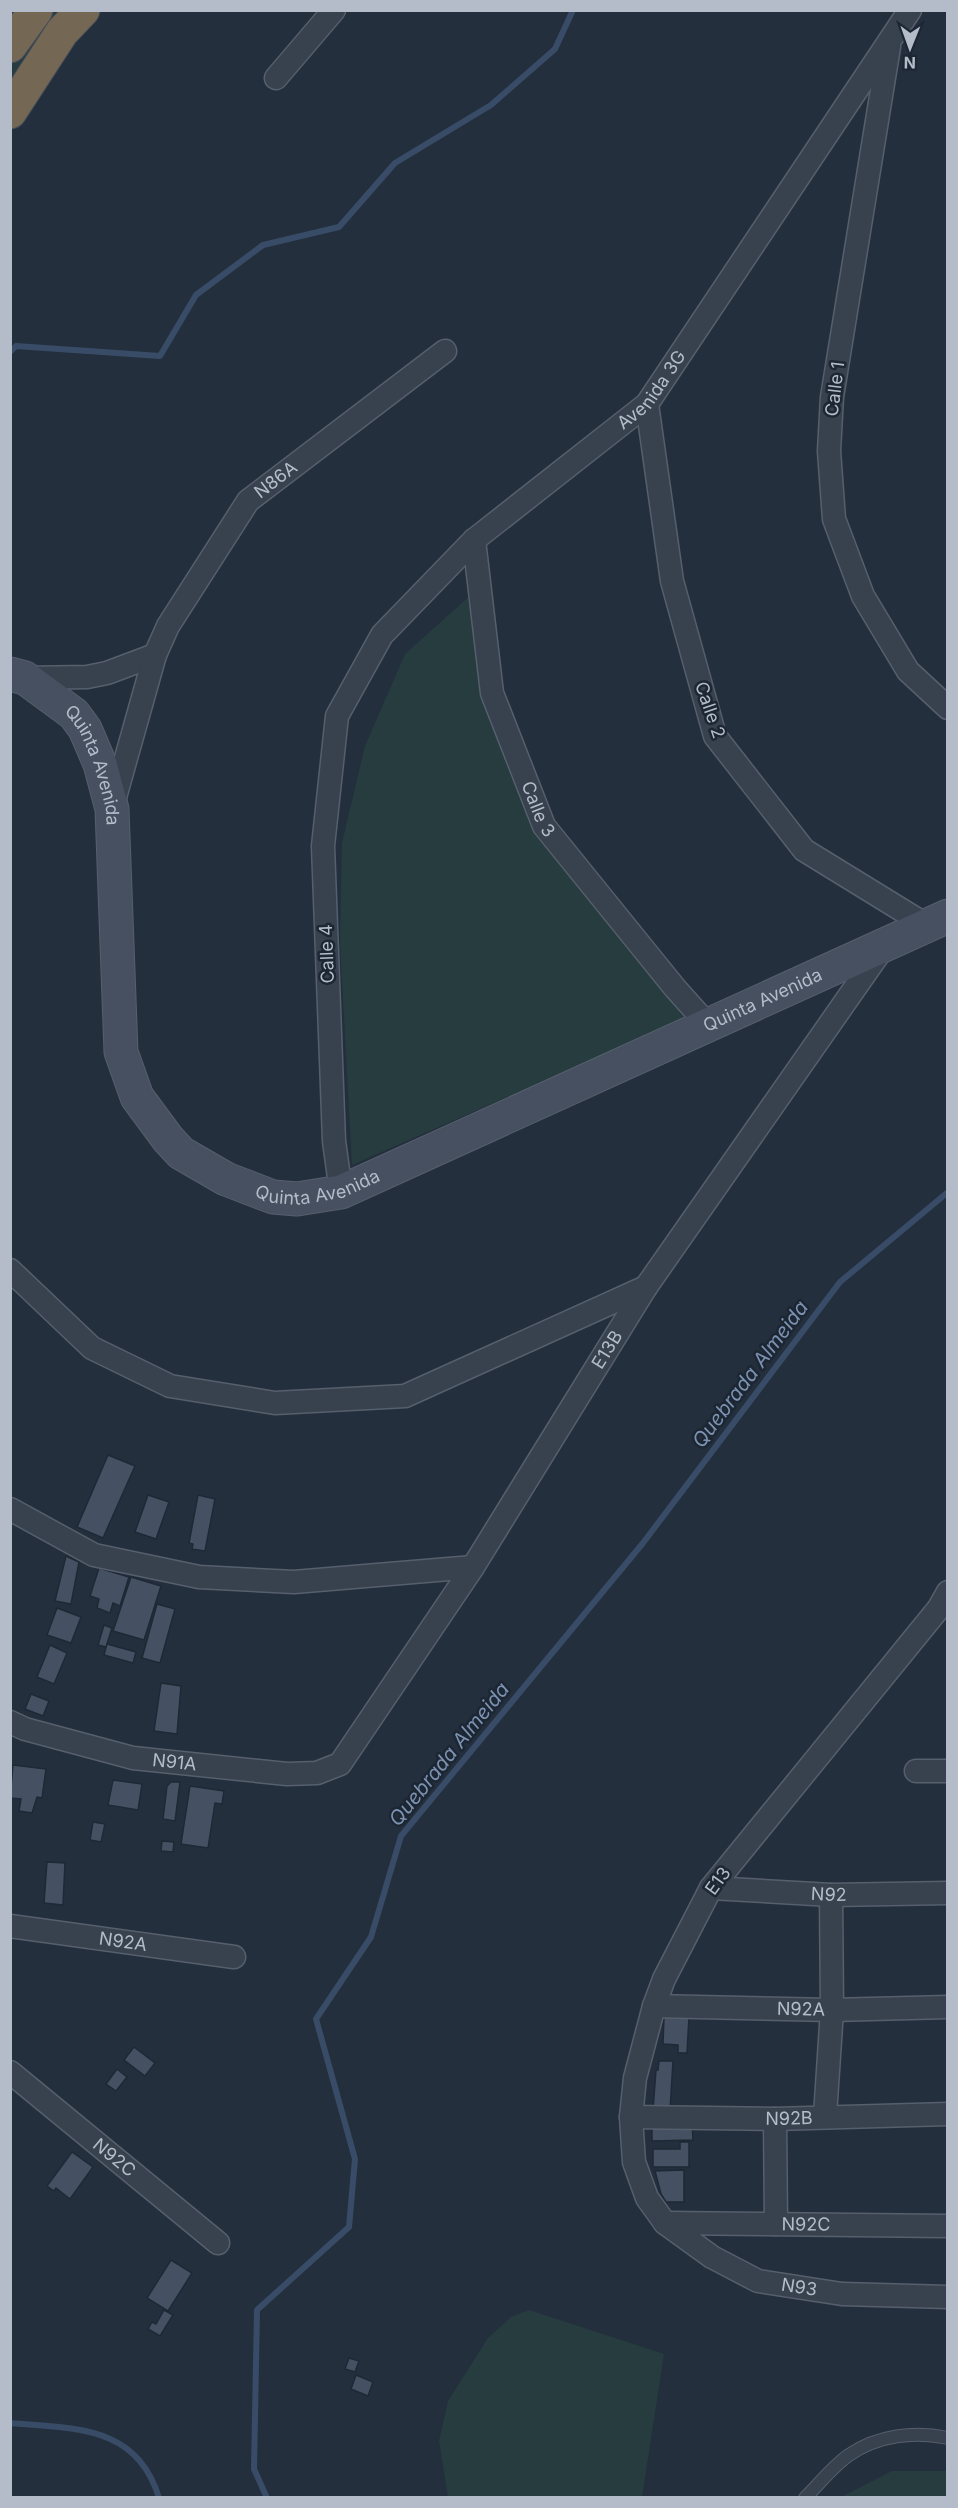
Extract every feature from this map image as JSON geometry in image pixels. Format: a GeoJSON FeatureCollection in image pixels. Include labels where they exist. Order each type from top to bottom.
{"type":"FeatureCollection","features":[{"type":"Feature","properties":{"kind":"highway"},"geometry":{"type":"LineString","coordinates":[[10,46],[36,10]]}},
{"type":"Feature","properties":{"kind":"highway"},"geometry":{"type":"LineString","coordinates":[[10,112],[62,32],[83,10]]}},
{"type":"Feature","properties":{"kind":"street"},"geometry":{"type":"LineString","coordinates":[[276,78],[334,10]]}},
{"type":"Feature","properties":{"kind":"street","name":"Avenida 3G"},"geometry":{"type":"LineString","coordinates":[[337,716],[382,635],[474,540],[646,404],[910,10]]}},
{"type":"Feature","properties":{"kind":"street","name":"Calle 1"},"geometry":{"type":"LineString","coordinates":[[891,39],[832,397],[829,451],[834,519],[863,596],[908,671],[948,708]]}},
{"type":"Feature","properties":{"kind":"street","name":"N86A"},"geometry":{"type":"LineString","coordinates":[[112,809],[156,655],[168,626],[248,501],[446,351]]}},
{"type":"Feature","properties":{"kind":"street","name":"Calle 2"},"geometry":{"type":"LineString","coordinates":[[646,404],[672,581],[715,736],[804,850],[937,920]]}},
{"type":"Feature","properties":{"kind":"street","name":"Calle 3"},"geometry":{"type":"LineString","coordinates":[[474,540],[492,693],[544,826],[675,988],[709,1026]]}},
{"type":"Feature","properties":{"kind":"street"},"geometry":{"type":"LineString","coordinates":[[18,676],[87,677],[107,673],[156,655]]}},
{"type":"Feature","properties":{"kind":"street","name":"Quinta Avenida"},"geometry":{"type":"LineString","coordinates":[[18,676],[56,699],[74,714],[85,729],[100,764],[112,809],[119,1030],[126,1070],[137,1097],[181,1154],[226,1179],[273,1197],[297,1199],[341,1192],[937,920]]}},
{"type":"Feature","properties":{"kind":"street","name":"Calle 4"},"geometry":{"type":"LineString","coordinates":[[337,716],[323,846],[334,1141],[341,1192]]}},
{"type":"Feature","properties":{"kind":"street","name":"E13B"},"geometry":{"type":"LineString","coordinates":[[340,1764],[473,1567],[646,1287],[886,944]]}},
{"type":"Feature","properties":{"kind":"street"},"geometry":{"type":"LineString","coordinates":[[10,1270],[92,1348],[170,1386],[275,1403],[405,1396],[646,1287]]}},
{"type":"Feature","properties":{"kind":"street"},"geometry":{"type":"LineString","coordinates":[[10,1509],[94,1555],[200,1577],[294,1582],[473,1567]]}},
{"type":"Feature","properties":{"kind":"street","name":"E13"},"geometry":{"type":"LineString","coordinates":[[665,2223],[647,2198],[634,2162],[631,2117],[635,2078],[654,2006],[664,1979],[711,1888],[939,1608],[948,1592]]}},
{"type":"Feature","properties":{"kind":"street","name":"N91A"},"geometry":{"type":"LineString","coordinates":[[10,1722],[25,1729],[133,1758],[288,1774],[317,1773],[340,1764]]}},
{"type":"Feature","properties":{"kind":"street"},"geometry":{"type":"LineString","coordinates":[[916,1771],[948,1771]]}},
{"type":"Feature","properties":{"kind":"street","name":"N92"},"geometry":{"type":"LineString","coordinates":[[711,1888],[831,1895],[948,1893]]}},
{"type":"Feature","properties":{"kind":"street"},"geometry":{"type":"LineString","coordinates":[[825,2116],[832,2010],[831,1895]]}},
{"type":"Feature","properties":{"kind":"street","name":"N92A"},"geometry":{"type":"LineString","coordinates":[[10,1926],[234,1957]]}},
{"type":"Feature","properties":{"kind":"street","name":"N92A"},"geometry":{"type":"LineString","coordinates":[[654,2006],[832,2010],[948,2007]]}},
{"type":"Feature","properties":{"kind":"street","name":"N92C"},"geometry":{"type":"LineString","coordinates":[[10,2072],[218,2243]]}},
{"type":"Feature","properties":{"kind":"street","name":"N92B"},"geometry":{"type":"LineString","coordinates":[[631,2117],[775,2119],[948,2114]]}},
{"type":"Feature","properties":{"kind":"street"},"geometry":{"type":"LineString","coordinates":[[775,2119],[776,2224]]}},
{"type":"Feature","properties":{"kind":"street","name":"N92C"},"geometry":{"type":"LineString","coordinates":[[665,2223],[948,2226]]}},
{"type":"Feature","properties":{"kind":"street","name":"N93"},"geometry":{"type":"LineString","coordinates":[[665,2223],[712,2257],[758,2281],[842,2294],[948,2297]]}},
{"type":"Feature","properties":{"kind":"lane"},"geometry":{"type":"LineString","coordinates":[[805,2498],[849,2455],[885,2438],[927,2433],[948,2438]]}},
{"type":"Feature","properties":{"kind":"green space"},"geometry":{"type":"Polygon","coordinates":[[[47,11],[59,11],[11,82],[11,61],[47,11]]]}},
{"type":"Feature","properties":{"kind":"green space"},"geometry":{"type":"Polygon","coordinates":[[[472,594],[542,838],[685,1019],[352,1165],[340,943],[342,843],[365,746],[405,654],[472,594]]]}},
{"type":"Feature","properties":{"kind":"green space"},"geometry":{"type":"Polygon","coordinates":[[[529,2310],[664,2354],[642,2497],[448,2497],[439,2441],[448,2401],[488,2338],[511,2317],[529,2310]]]}},
{"type":"Feature","properties":{"kind":"green space"},"geometry":{"type":"Polygon","coordinates":[[[892,2471],[947,2471],[947,2497],[841,2497],[892,2471]]]}},
{"type":"Feature","properties":{"kind":"building"},"geometry":{"type":"Polygon","coordinates":[[[108,1455],[135,1466],[103,1538],[77,1527],[108,1455]]]}},
{"type":"Feature","properties":{"kind":"building"},"geometry":{"type":"Polygon","coordinates":[[[148,1495],[169,1502],[156,1539],[135,1532],[148,1495]]]}},
{"type":"Feature","properties":{"kind":"building"},"geometry":{"type":"Polygon","coordinates":[[[198,1495],[215,1499],[205,1551],[192,1549],[193,1544],[189,1543],[198,1495]]]}},
{"type":"Feature","properties":{"kind":"building"},"geometry":{"type":"Polygon","coordinates":[[[66,1556],[79,1562],[71,1604],[55,1601],[66,1556]]]}},
{"type":"Feature","properties":{"kind":"building"},"geometry":{"type":"Polygon","coordinates":[[[99,1568],[129,1577],[120,1606],[113,1603],[110,1613],[97,1608],[99,1599],[90,1596],[99,1568]]]}},
{"type":"Feature","properties":{"kind":"building"},"geometry":{"type":"Polygon","coordinates":[[[131,1577],[161,1586],[144,1640],[113,1631],[131,1577]]]}},
{"type":"Feature","properties":{"kind":"building"},"geometry":{"type":"Polygon","coordinates":[[[157,1604],[175,1609],[160,1663],[142,1658],[157,1604]]]}},
{"type":"Feature","properties":{"kind":"building"},"geometry":{"type":"Polygon","coordinates":[[[57,1608],[81,1617],[71,1643],[47,1635],[57,1608]]]}},
{"type":"Feature","properties":{"kind":"building"},"geometry":{"type":"Polygon","coordinates":[[[104,1625],[112,1628],[106,1647],[98,1645],[104,1625]]]}},
{"type":"Feature","properties":{"kind":"building"},"geometry":{"type":"Polygon","coordinates":[[[107,1644],[136,1652],[133,1663],[104,1655],[107,1644]]]}},
{"type":"Feature","properties":{"kind":"building"},"geometry":{"type":"Polygon","coordinates":[[[50,1645],[67,1653],[54,1684],[37,1677],[50,1645]]]}},
{"type":"Feature","properties":{"kind":"building"},"geometry":{"type":"Polygon","coordinates":[[[161,1683],[181,1686],[177,1734],[154,1731],[161,1683]]]}},
{"type":"Feature","properties":{"kind":"building"},"geometry":{"type":"Polygon","coordinates":[[[31,1694],[49,1701],[43,1716],[25,1709],[31,1694]]]}},
{"type":"Feature","properties":{"kind":"building"},"geometry":{"type":"Polygon","coordinates":[[[13,1765],[46,1769],[42,1798],[37,1797],[32,1813],[19,1811],[21,1799],[10,1798],[13,1765]]]}},
{"type":"Feature","properties":{"kind":"building"},"geometry":{"type":"Polygon","coordinates":[[[113,1780],[142,1784],[138,1810],[108,1805],[113,1780]]]}},
{"type":"Feature","properties":{"kind":"building"},"geometry":{"type":"Polygon","coordinates":[[[171,1782],[180,1782],[175,1821],[163,1819],[167,1786],[171,1782]]]}},
{"type":"Feature","properties":{"kind":"building"},"geometry":{"type":"Polygon","coordinates":[[[190,1786],[224,1791],[222,1804],[215,1803],[208,1848],[181,1844],[190,1786]]]}},
{"type":"Feature","properties":{"kind":"building"},"geometry":{"type":"Polygon","coordinates":[[[93,1822],[105,1824],[101,1842],[90,1840],[93,1822]]]}},
{"type":"Feature","properties":{"kind":"building"},"geometry":{"type":"Polygon","coordinates":[[[162,1841],[174,1842],[173,1852],[161,1851],[162,1841]]]}},
{"type":"Feature","properties":{"kind":"building"},"geometry":{"type":"Polygon","coordinates":[[[47,1862],[65,1863],[63,1905],[44,1903],[47,1862]]]}},
{"type":"Feature","properties":{"kind":"building"},"geometry":{"type":"Polygon","coordinates":[[[664,2016],[689,2017],[687,2053],[678,2053],[678,2045],[663,2044],[664,2016]]]}},
{"type":"Feature","properties":{"kind":"building"},"geometry":{"type":"Polygon","coordinates":[[[134,2047],[155,2063],[145,2076],[124,2060],[134,2047]]]}},
{"type":"Feature","properties":{"kind":"building"},"geometry":{"type":"Polygon","coordinates":[[[659,2061],[673,2061],[670,2111],[653,2110],[656,2070],[658,2070],[659,2061]]]}},
{"type":"Feature","properties":{"kind":"building"},"geometry":{"type":"Polygon","coordinates":[[[117,2069],[127,2077],[116,2091],[106,2084],[117,2069]]]}},
{"type":"Feature","properties":{"kind":"building"},"geometry":{"type":"Polygon","coordinates":[[[652,2123],[692,2123],[693,2140],[652,2141],[652,2123]]]}},
{"type":"Feature","properties":{"kind":"building"},"geometry":{"type":"Polygon","coordinates":[[[680,2142],[689,2142],[689,2167],[653,2167],[653,2149],[680,2149],[680,2142]]]}},
{"type":"Feature","properties":{"kind":"building"},"geometry":{"type":"Polygon","coordinates":[[[72,2152],[93,2167],[70,2199],[56,2188],[54,2191],[47,2186],[72,2152]]]}},
{"type":"Feature","properties":{"kind":"building"},"geometry":{"type":"Polygon","coordinates":[[[684,2170],[684,2202],[666,2202],[661,2194],[655,2171],[684,2170]]]}},
{"type":"Feature","properties":{"kind":"building"},"geometry":{"type":"Polygon","coordinates":[[[171,2260],[192,2273],[168,2311],[147,2298],[171,2260]]]}},
{"type":"Feature","properties":{"kind":"building"},"geometry":{"type":"Polygon","coordinates":[[[164,2310],[173,2315],[160,2336],[148,2329],[152,2322],[156,2324],[164,2310]]]}},
{"type":"Feature","properties":{"kind":"building"},"geometry":{"type":"Polygon","coordinates":[[[349,2358],[359,2361],[355,2372],[345,2369],[349,2358]]]}},
{"type":"Feature","properties":{"kind":"building"},"geometry":{"type":"Polygon","coordinates":[[[356,2375],[373,2382],[368,2396],[351,2389],[356,2375]]]}},
{"type":"Feature","properties":{"kind":"waterway"},"geometry":{"type":"LineString","coordinates":[[10,352],[16,346],[160,356],[196,295],[263,245],[339,227],[395,163],[491,105],[555,49],[573,10]]}},
{"type":"Feature","properties":{"kind":"waterway","name":"Quebrada Almeida"},"geometry":{"type":"LineString","coordinates":[[267,2498],[254,2469],[257,2310],[349,2227],[355,2159],[316,2019],[371,1937],[401,1836],[643,1543],[840,1282],[948,1192]]}},
{"type":"Feature","properties":{"kind":"waterway"},"geometry":{"type":"LineString","coordinates":[[10,2423],[79,2430],[119,2443],[135,2456],[149,2474],[159,2498]]}}]}
